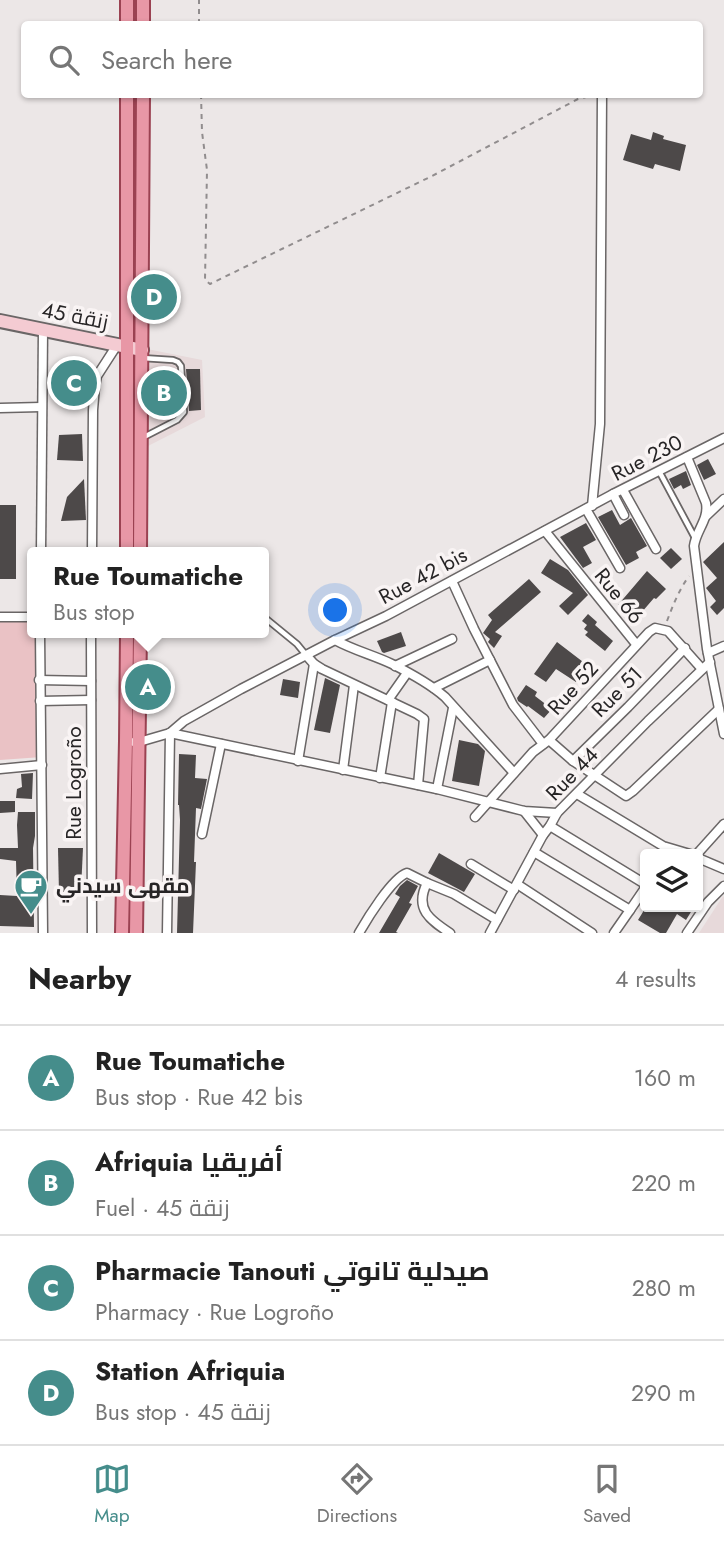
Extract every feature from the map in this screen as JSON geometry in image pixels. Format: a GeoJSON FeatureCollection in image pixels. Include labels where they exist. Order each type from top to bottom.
{"type":"FeatureCollection","features":[{"type":"Feature","properties":{"kind":"main road"},"geometry":{"type":"LineString","coordinates":[[127,0],[127,21]]}},
{"type":"Feature","properties":{"kind":"main road"},"geometry":{"type":"LineString","coordinates":[[143,0],[143,21]]}},
{"type":"Feature","properties":{"kind":"main road"},"geometry":{"type":"LineString","coordinates":[[127,98],[122,346],[127,547]]}},
{"type":"Feature","properties":{"kind":"main road"},"geometry":{"type":"LineString","coordinates":[[140,547],[143,98]]}},
{"type":"Feature","properties":{"kind":"main road"},"geometry":{"type":"LineString","coordinates":[[127,638],[133,742],[136,933]]}},
{"type":"Feature","properties":{"kind":"main road"},"geometry":{"type":"LineString","coordinates":[[122,933],[139,638]]}},
{"type":"Feature","properties":{"kind":"street"},"geometry":{"type":"LineString","coordinates":[[602,98],[600,424],[589,508],[620,568]]}},
{"type":"Feature","properties":{"kind":"street","name":"زنقة 45"},"geometry":{"type":"LineString","coordinates":[[0,320],[122,346],[142,354]]}},
{"type":"Feature","properties":{"kind":"street"},"geometry":{"type":"LineString","coordinates":[[41,547],[43,330]]}},
{"type":"Feature","properties":{"kind":"street"},"geometry":{"type":"LineString","coordinates":[[92,547],[95,386],[97,376],[122,346]]}},
{"type":"Feature","properties":{"kind":"street"},"geometry":{"type":"LineString","coordinates":[[0,408],[41,407]]}},
{"type":"Feature","properties":{"kind":"street","name":"Rue 230"},"geometry":{"type":"LineString","coordinates":[[589,508],[724,438]]}},
{"type":"Feature","properties":{"kind":"street"},"geometry":{"type":"LineString","coordinates":[[687,457],[706,503],[706,516]]}},
{"type":"Feature","properties":{"kind":"street"},"geometry":{"type":"LineString","coordinates":[[623,490],[656,549]]}},
{"type":"Feature","properties":{"kind":"street"},"geometry":{"type":"LineString","coordinates":[[613,494],[624,515]]}},
{"type":"Feature","properties":{"kind":"street"},"geometry":{"type":"LineString","coordinates":[[724,499],[706,516],[695,538],[696,567],[709,658],[724,734]]}},
{"type":"Feature","properties":{"kind":"street","name":"Rue 42 bis"},"geometry":{"type":"LineString","coordinates":[[133,742],[170,733],[196,714],[589,508]]}},
{"type":"Feature","properties":{"kind":"street","name":"Rue 66"},"geometry":{"type":"LineString","coordinates":[[545,531],[636,644],[652,629],[664,629],[675,637],[702,669]]}},
{"type":"Feature","properties":{"kind":"street"},"geometry":{"type":"LineString","coordinates":[[452,581],[513,705],[546,742],[622,795],[629,795],[719,709]]}},
{"type":"Feature","properties":{"kind":"street"},"geometry":{"type":"LineString","coordinates":[[0,617],[27,617]]}},
{"type":"Feature","properties":{"kind":"street"},"geometry":{"type":"LineString","coordinates":[[40,638],[43,933]]}},
{"type":"Feature","properties":{"kind":"street","name":"Rue Logroño"},"geometry":{"type":"LineString","coordinates":[[91,638],[92,933]]}},
{"type":"Feature","properties":{"kind":"street"},"geometry":{"type":"LineString","coordinates":[[395,666],[452,639]]}},
{"type":"Feature","properties":{"kind":"street"},"geometry":{"type":"LineString","coordinates":[[334,640],[395,666],[434,688],[514,774]]}},
{"type":"Feature","properties":{"kind":"street","name":"Rue 52"},"geometry":{"type":"LineString","coordinates":[[475,817],[636,644]]}},
{"type":"Feature","properties":{"kind":"street","name":"Rue 44"},"geometry":{"type":"LineString","coordinates":[[490,933],[557,813],[702,669],[709,658],[724,646]]}},
{"type":"Feature","properties":{"kind":"street","name":"Rue 51"},"geometry":{"type":"LineString","coordinates":[[573,761],[685,648]]}},
{"type":"Feature","properties":{"kind":"street"},"geometry":{"type":"LineString","coordinates":[[306,655],[314,664],[417,714],[425,722],[418,785]]}},
{"type":"Feature","properties":{"kind":"street"},"geometry":{"type":"LineString","coordinates":[[434,688],[490,660]]}},
{"type":"Feature","properties":{"kind":"street"},"geometry":{"type":"LineString","coordinates":[[298,761],[314,664]]}},
{"type":"Feature","properties":{"kind":"street"},"geometry":{"type":"LineString","coordinates":[[380,778],[390,701],[407,673]]}},
{"type":"Feature","properties":{"kind":"street"},"geometry":{"type":"LineString","coordinates":[[39,680],[91,681]]}},
{"type":"Feature","properties":{"kind":"street"},"geometry":{"type":"LineString","coordinates":[[343,770],[354,685]]}},
{"type":"Feature","properties":{"kind":"street"},"geometry":{"type":"LineString","coordinates":[[40,701],[91,700]]}},
{"type":"Feature","properties":{"kind":"street"},"geometry":{"type":"LineString","coordinates":[[437,789],[453,708]]}},
{"type":"Feature","properties":{"kind":"street"},"geometry":{"type":"LineString","coordinates":[[167,933],[170,733],[437,789],[524,811],[557,813]]}},
{"type":"Feature","properties":{"kind":"street"},"geometry":{"type":"LineString","coordinates":[[202,834],[221,744]]}},
{"type":"Feature","properties":{"kind":"street"},"geometry":{"type":"LineString","coordinates":[[0,769],[42,765]]}},
{"type":"Feature","properties":{"kind":"street"},"geometry":{"type":"LineString","coordinates":[[578,794],[665,849]]}},
{"type":"Feature","properties":{"kind":"street"},"geometry":{"type":"LineString","coordinates":[[524,811],[543,835]]}},
{"type":"Feature","properties":{"kind":"street"},"geometry":{"type":"LineString","coordinates":[[703,849],[724,824]]}},
{"type":"Feature","properties":{"kind":"street"},"geometry":{"type":"LineString","coordinates":[[550,826],[640,883]]}},
{"type":"Feature","properties":{"kind":"street"},"geometry":{"type":"LineString","coordinates":[[534,852],[630,910]]}},
{"type":"Feature","properties":{"kind":"street"},"geometry":{"type":"LineString","coordinates":[[703,859],[724,869]]}},
{"type":"Feature","properties":{"kind":"street"},"geometry":{"type":"LineString","coordinates":[[471,864],[592,933]]}},
{"type":"Feature","properties":{"kind":"street"},"geometry":{"type":"LineString","coordinates":[[359,933],[386,892],[402,874],[407,873],[454,894],[497,920]]}},
{"type":"Feature","properties":{"kind":"street"},"geometry":{"type":"LineString","coordinates":[[426,883],[422,898],[425,911],[430,920],[450,933]]}},
{"type":"Feature","properties":{"kind":"street"},"geometry":{"type":"LineString","coordinates":[[687,933],[708,902],[724,886]]}},
{"type":"Feature","properties":{"kind":"street"},"geometry":{"type":"LineString","coordinates":[[614,933],[640,894]]}},
{"type":"Feature","properties":{"kind":"lane"},"geometry":{"type":"LineString","coordinates":[[140,439],[177,419],[184,412],[181,366],[173,360],[142,354]]}},
{"type":"Feature","properties":{"kind":"lane"},"geometry":{"type":"LineString","coordinates":[[659,471],[695,538]]}},
{"type":"Feature","properties":{"kind":"lane"},"geometry":{"type":"LineString","coordinates":[[269,621],[306,655]]}},
{"type":"Feature","properties":{"kind":"path"},"geometry":{"type":"LineString","coordinates":[[198,21],[199,0]]}},
{"type":"Feature","properties":{"kind":"path"},"geometry":{"type":"LineString","coordinates":[[201,98],[206,170],[205,280],[210,284],[432,176],[582,98]]}},
{"type":"Feature","properties":{"kind":"path"},"geometry":{"type":"LineString","coordinates":[[664,629],[673,603],[696,567]]}},
{"type":"Feature","properties":{"kind":"shaded area"},"geometry":{"type":"Polygon","coordinates":[[[147,349],[202,360],[205,417],[148,446],[147,349]]]}},
{"type":"Feature","properties":{"kind":"shaded area"},"geometry":{"type":"Polygon","coordinates":[[[27,618],[27,638],[42,638],[42,757],[0,760],[0,621],[27,618]]]}},
{"type":"Feature","properties":{"kind":"shaded area"},"geometry":{"type":"Polygon","coordinates":[[[723,896],[724,933],[699,933],[723,896]]]}},
{"type":"Feature","properties":{"kind":"building"},"geometry":{"type":"Polygon","coordinates":[[[653,132],[664,136],[663,139],[686,145],[680,171],[655,164],[653,169],[623,160],[631,134],[651,140],[653,132]]]}},
{"type":"Feature","properties":{"kind":"building"},"geometry":{"type":"Polygon","coordinates":[[[186,369],[200,369],[201,410],[189,411],[186,369]]]}},
{"type":"Feature","properties":{"kind":"building"},"geometry":{"type":"Polygon","coordinates":[[[83,372],[82,397],[59,398],[59,373],[83,372]]]}},
{"type":"Feature","properties":{"kind":"building"},"geometry":{"type":"Polygon","coordinates":[[[177,385],[178,400],[153,402],[152,387],[177,385]]]}},
{"type":"Feature","properties":{"kind":"building"},"geometry":{"type":"Polygon","coordinates":[[[82,434],[83,461],[57,460],[59,435],[82,434]]]}},
{"type":"Feature","properties":{"kind":"building"},"geometry":{"type":"Polygon","coordinates":[[[708,459],[716,474],[704,480],[697,465],[708,459]]]}},
{"type":"Feature","properties":{"kind":"building"},"geometry":{"type":"Polygon","coordinates":[[[686,471],[691,485],[683,489],[681,485],[674,489],[669,479],[686,471]]]}},
{"type":"Feature","properties":{"kind":"building"},"geometry":{"type":"Polygon","coordinates":[[[84,479],[86,520],[61,521],[67,497],[84,479]]]}},
{"type":"Feature","properties":{"kind":"building"},"geometry":{"type":"Polygon","coordinates":[[[0,505],[16,505],[16,579],[0,579],[0,505]]]}},
{"type":"Feature","properties":{"kind":"building"},"geometry":{"type":"Polygon","coordinates":[[[612,510],[620,525],[631,518],[647,546],[636,552],[639,558],[626,565],[598,517],[612,510]]]}},
{"type":"Feature","properties":{"kind":"building"},"geometry":{"type":"Polygon","coordinates":[[[586,523],[596,540],[583,547],[592,563],[583,568],[560,537],[586,523]]]}},
{"type":"Feature","properties":{"kind":"building"},"geometry":{"type":"Polygon","coordinates":[[[724,542],[724,608],[717,615],[710,607],[716,601],[706,588],[717,578],[703,562],[724,542]]]}},
{"type":"Feature","properties":{"kind":"building"},"geometry":{"type":"Polygon","coordinates":[[[671,548],[682,559],[671,569],[660,558],[671,548]]]}},
{"type":"Feature","properties":{"kind":"building"},"geometry":{"type":"Polygon","coordinates":[[[550,559],[568,570],[588,595],[568,615],[559,606],[573,593],[541,573],[550,559]]]}},
{"type":"Feature","properties":{"kind":"building"},"geometry":{"type":"Polygon","coordinates":[[[647,571],[666,589],[654,598],[635,620],[618,605],[647,571]]]}},
{"type":"Feature","properties":{"kind":"building"},"geometry":{"type":"Polygon","coordinates":[[[529,579],[541,592],[495,632],[502,636],[494,648],[483,633],[492,620],[488,615],[529,579]]]}},
{"type":"Feature","properties":{"kind":"building"},"geometry":{"type":"Polygon","coordinates":[[[588,614],[597,622],[595,625],[613,641],[605,651],[585,635],[588,632],[584,629],[587,625],[582,621],[588,614]]]}},
{"type":"Feature","properties":{"kind":"building"},"geometry":{"type":"Polygon","coordinates":[[[401,632],[406,646],[382,652],[377,641],[401,632]]]}},
{"type":"Feature","properties":{"kind":"building"},"geometry":{"type":"Polygon","coordinates":[[[557,642],[587,665],[576,682],[556,669],[546,682],[534,674],[557,642]]]}},
{"type":"Feature","properties":{"kind":"building"},"geometry":{"type":"Polygon","coordinates":[[[325,678],[340,685],[330,733],[314,730],[325,678]]]}},
{"type":"Feature","properties":{"kind":"building"},"geometry":{"type":"Polygon","coordinates":[[[283,679],[300,682],[298,698],[280,695],[283,679]]]}},
{"type":"Feature","properties":{"kind":"building"},"geometry":{"type":"Polygon","coordinates":[[[526,685],[537,692],[535,696],[552,709],[544,718],[518,701],[517,698],[526,685]]]}},
{"type":"Feature","properties":{"kind":"building"},"geometry":{"type":"Polygon","coordinates":[[[459,740],[478,744],[485,751],[479,786],[452,781],[459,740]]]}},
{"type":"Feature","properties":{"kind":"building"},"geometry":{"type":"Polygon","coordinates":[[[179,754],[196,755],[195,778],[207,779],[201,809],[196,808],[193,933],[177,933],[179,754]]]}},
{"type":"Feature","properties":{"kind":"building"},"geometry":{"type":"Polygon","coordinates":[[[33,773],[32,799],[16,798],[17,789],[22,787],[21,774],[33,773]]]}},
{"type":"Feature","properties":{"kind":"building"},"geometry":{"type":"Polygon","coordinates":[[[0,801],[15,801],[15,812],[0,813],[0,801]]]}},
{"type":"Feature","properties":{"kind":"building"},"geometry":{"type":"Polygon","coordinates":[[[18,812],[35,812],[34,927],[0,926],[0,895],[17,896],[16,861],[0,859],[0,848],[18,848],[18,812]]]}},
{"type":"Feature","properties":{"kind":"building"},"geometry":{"type":"Polygon","coordinates":[[[58,848],[83,848],[81,890],[59,893],[58,848]]]}},
{"type":"Feature","properties":{"kind":"building"},"geometry":{"type":"Polygon","coordinates":[[[439,853],[475,874],[464,892],[428,873],[439,853]]]}},
{"type":"Feature","properties":{"kind":"building"},"geometry":{"type":"Polygon","coordinates":[[[407,880],[418,886],[409,903],[412,904],[396,932],[398,933],[379,933],[400,897],[395,894],[407,880]]]}},
{"type":"Feature","properties":{"kind":"building"},"geometry":{"type":"Polygon","coordinates":[[[643,912],[691,912],[686,920],[677,914],[666,933],[660,933],[638,920],[643,912]]]}},
{"type":"Feature","properties":{"kind":"place","name":"Station Afriquia"},"geometry":{"type":"Point","coordinates":[154,297]}},
{"type":"Feature","properties":{"kind":"place","name":"Pharmacie Tanouti صيدلية تانوتي"},"geometry":{"type":"Point","coordinates":[74,383]}},
{"type":"Feature","properties":{"kind":"place","name":"Afriquia أفريقيا"},"geometry":{"type":"Point","coordinates":[164,393]}},
{"type":"Feature","properties":{"kind":"place","name":"Rue Toumatiche"},"geometry":{"type":"Point","coordinates":[148,687]}},
{"type":"Feature","properties":{"kind":"place","name":"مقهى سيدني"},"geometry":{"type":"Point","coordinates":[31,916]}}]}
